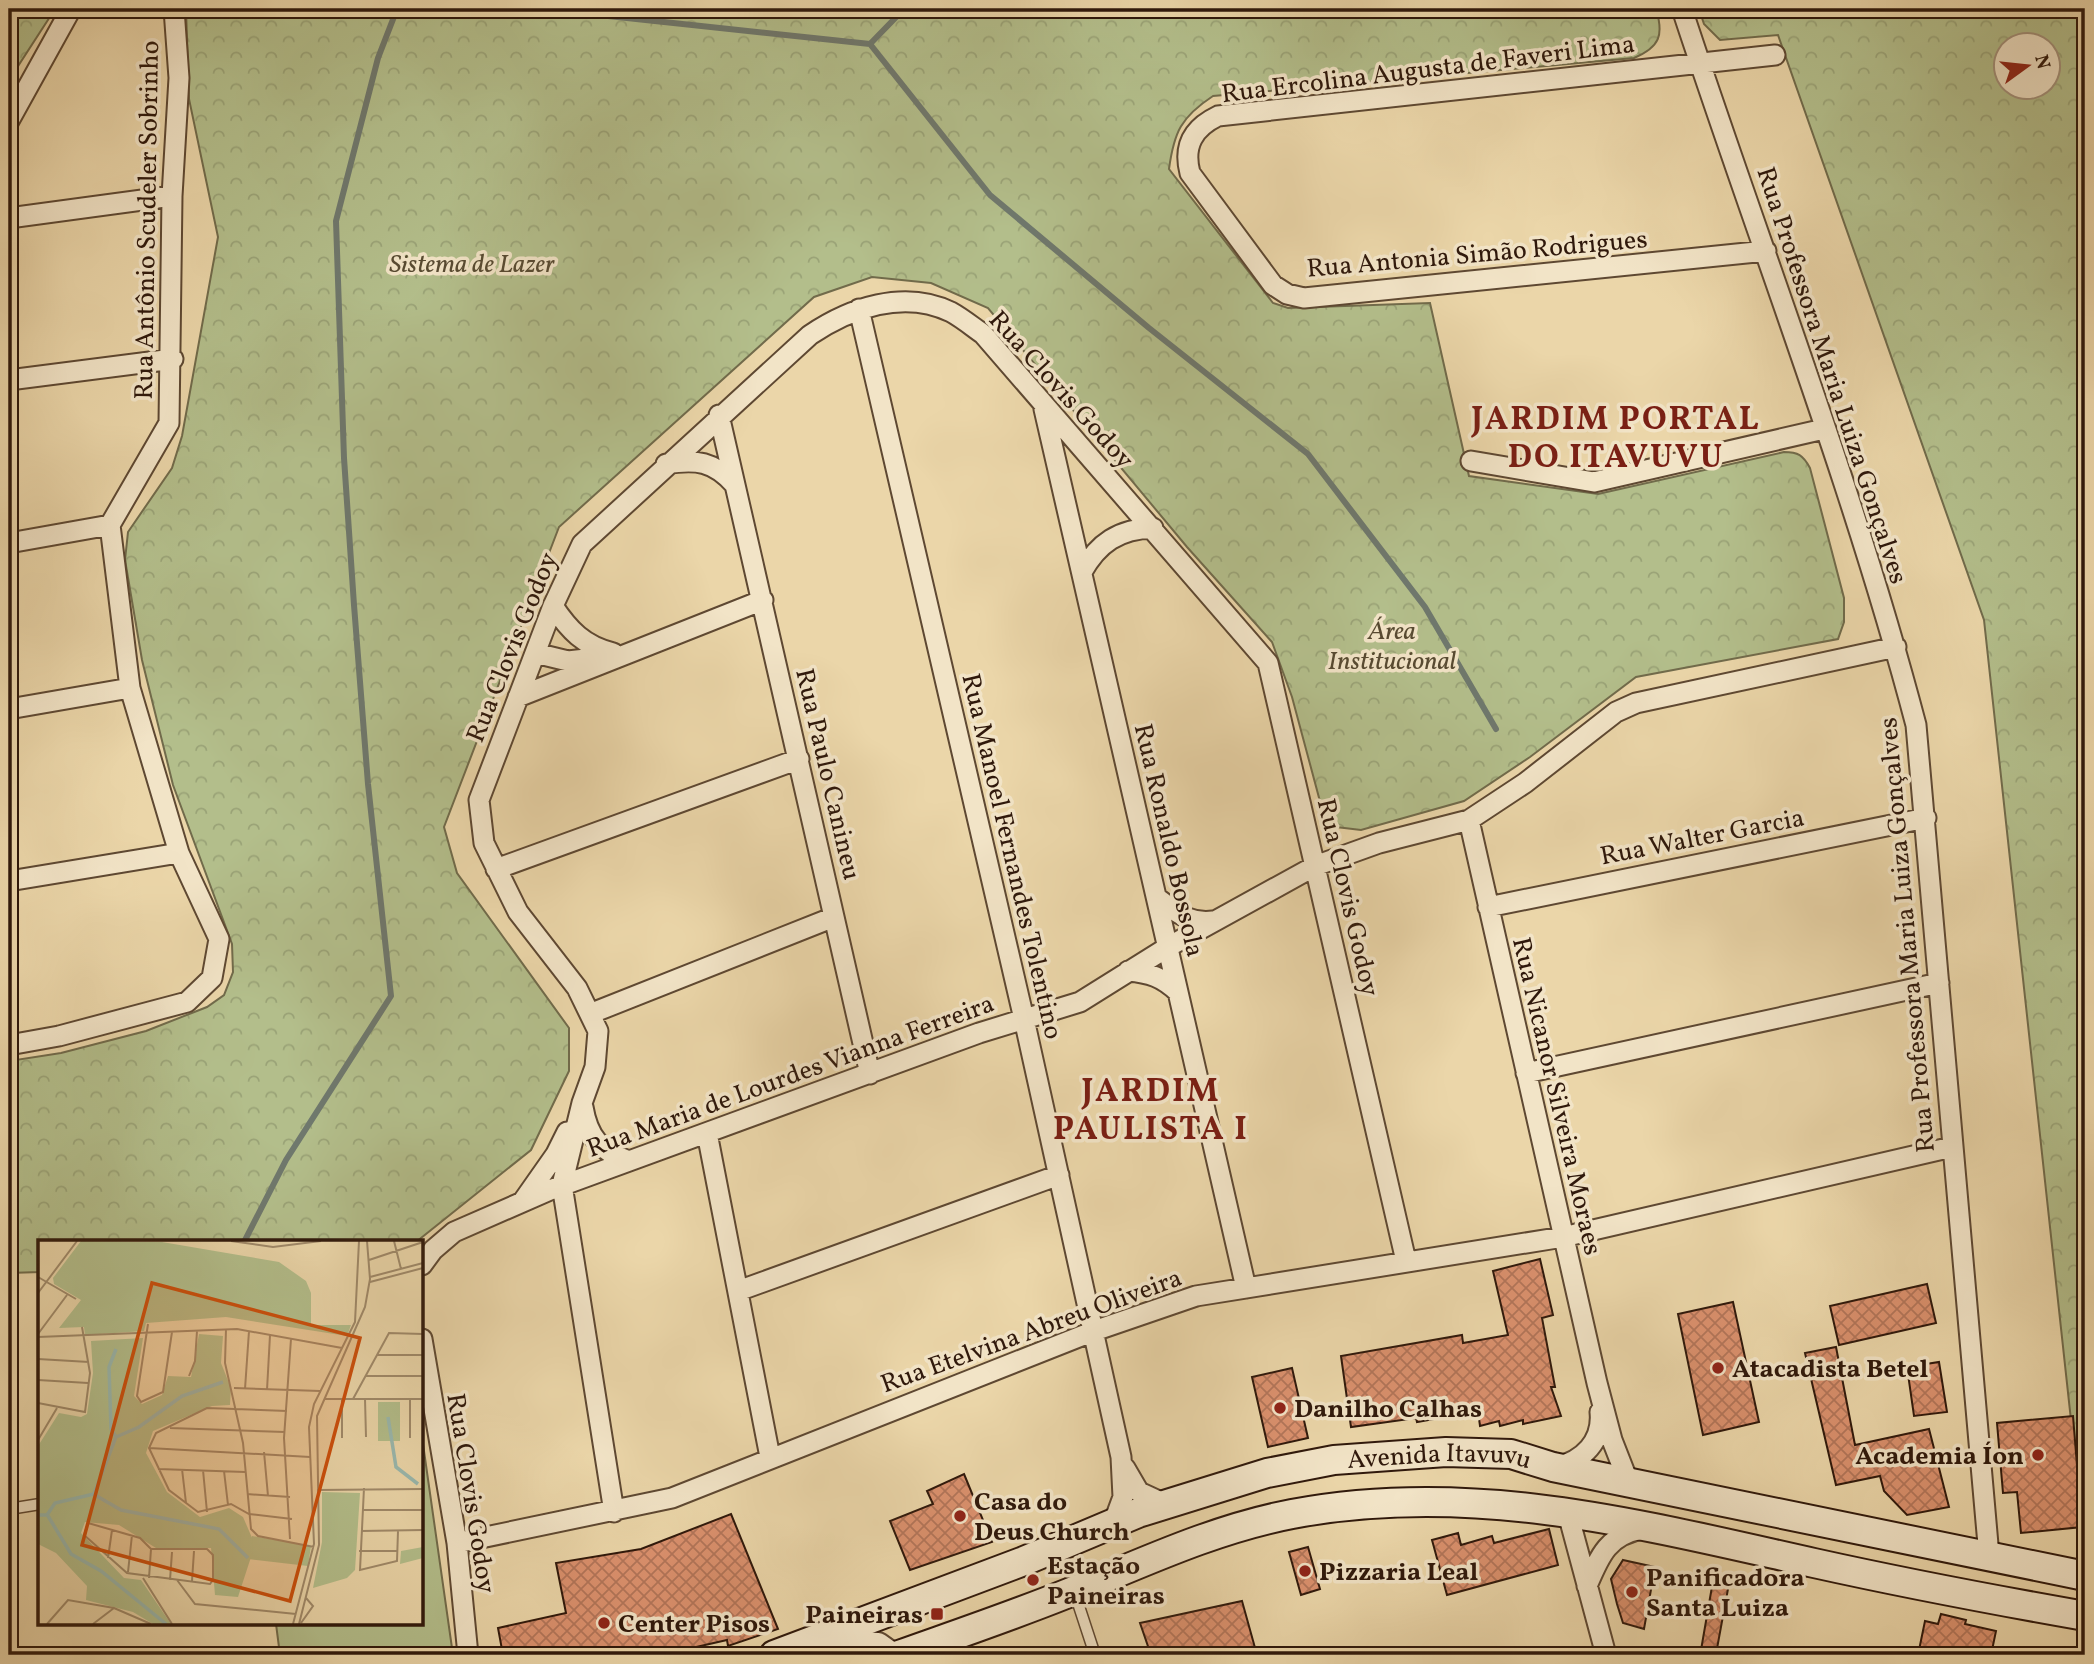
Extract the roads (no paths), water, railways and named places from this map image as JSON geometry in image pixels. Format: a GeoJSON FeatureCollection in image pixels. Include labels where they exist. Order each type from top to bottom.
{"type":"FeatureCollection","features":[{"type":"Feature","properties":{"kind":"main road","name":"Avenida Itavuvu"},"geometry":{"type":"LineString","coordinates":[[774,1655],[1165,1504],[1267,1473],[1334,1460],[1446,1452],[1511,1454],[1553,1467],[1583,1463],[1628,1481],[2085,1576]]}},
{"type":"Feature","properties":{"kind":"main road"},"geometry":{"type":"LineString","coordinates":[[1571,1513],[1583,1463]]}},
{"type":"Feature","properties":{"kind":"main road"},"geometry":{"type":"LineString","coordinates":[[1628,1481],[1662,1530]]}},
{"type":"Feature","properties":{"kind":"main road","name":"Avenida Itavuvu"},"geometry":{"type":"LineString","coordinates":[[899,1655],[1074,1591],[1221,1532],[1293,1514],[1432,1500],[1483,1502],[1571,1513],[1662,1530],[1913,1585],[2085,1616]]}},
{"type":"Feature","properties":{"kind":"street"},"geometry":{"type":"LineString","coordinates":[[9,121],[71,9]]}},
{"type":"Feature","properties":{"kind":"street","name":"Rua Antônio Scudeler Sobrinho"},"geometry":{"type":"LineString","coordinates":[[110,525],[169,423],[173,359],[172,197],[179,78],[174,9]]}},
{"type":"Feature","properties":{"kind":"street","name":"Rua Professora Maria Luiza Gonçalves"},"geometry":{"type":"LineString","coordinates":[[1682,9],[1825,429],[1896,647],[1916,724],[1989,1556]]}},
{"type":"Feature","properties":{"kind":"street","name":"Rua Ercolina Augusta de Faveri Lima"},"geometry":{"type":"LineString","coordinates":[[1227,223],[1190,173],[1186,158],[1194,133],[1203,124],[1218,116],[1775,55]]}},
{"type":"Feature","properties":{"kind":"street"},"geometry":{"type":"LineString","coordinates":[[9,218],[172,197]]}},
{"type":"Feature","properties":{"kind":"street","name":"Rua Antonia Simão Rodrigues"},"geometry":{"type":"LineString","coordinates":[[1227,223],[1273,285],[1304,298],[1766,251]]}},
{"type":"Feature","properties":{"kind":"street","name":"Rua Clovis Godoy"},"geometry":{"type":"LineString","coordinates":[[556,1187],[599,1050],[598,1031],[592,1013],[577,988],[546,952],[518,912],[484,843],[479,800],[553,606],[582,544],[719,415],[810,335],[832,320],[859,309],[885,303],[917,302],[950,312],[984,334],[1268,663],[1406,1261]]}},
{"type":"Feature","properties":{"kind":"street","name":"Rua Manoel Fernandes Tolentino"},"geometry":{"type":"LineString","coordinates":[[859,309],[1024,1019],[1121,1457],[1123,1497],[1113,1524]]}},
{"type":"Feature","properties":{"kind":"street"},"geometry":{"type":"LineString","coordinates":[[9,380],[173,359]]}},
{"type":"Feature","properties":{"kind":"street","name":"Rua Ronaldo Bossola"},"geometry":{"type":"LineString","coordinates":[[1043,404],[1246,1288]]}},
{"type":"Feature","properties":{"kind":"street","name":"Rua Paulo Canineu"},"geometry":{"type":"LineString","coordinates":[[719,415],[870,1074]]}},
{"type":"Feature","properties":{"kind":"street"},"geometry":{"type":"LineString","coordinates":[[1471,461],[1594,482],[1825,429]]}},
{"type":"Feature","properties":{"kind":"street"},"geometry":{"type":"LineString","coordinates":[[666,464],[706,462],[722,470],[736,485]]}},
{"type":"Feature","properties":{"kind":"street"},"geometry":{"type":"LineString","coordinates":[[9,543],[110,525],[130,688],[178,853],[219,939],[212,978],[187,1002],[59,1036],[9,1045]]}},
{"type":"Feature","properties":{"kind":"street"},"geometry":{"type":"LineString","coordinates":[[1082,572],[1091,555],[1109,540],[1129,530],[1153,528]]}},
{"type":"Feature","properties":{"kind":"street"},"geometry":{"type":"LineString","coordinates":[[518,697],[763,600]]}},
{"type":"Feature","properties":{"kind":"street"},"geometry":{"type":"LineString","coordinates":[[553,606],[578,638],[596,649],[621,654]]}},
{"type":"Feature","properties":{"kind":"street","name":"Rua Maria de Lourdes Vianna Ferreira"},"geometry":{"type":"LineString","coordinates":[[556,1187],[1024,1019],[1080,1002],[1168,947],[1315,866],[1379,843],[1469,820],[1525,783],[1616,712],[1636,703],[1896,647]]}},
{"type":"Feature","properties":{"kind":"street"},"geometry":{"type":"LineString","coordinates":[[535,653],[568,661],[621,654]]}},
{"type":"Feature","properties":{"kind":"street"},"geometry":{"type":"LineString","coordinates":[[9,709],[130,688]]}},
{"type":"Feature","properties":{"kind":"street"},"geometry":{"type":"LineString","coordinates":[[496,869],[799,759]]}},
{"type":"Feature","properties":{"kind":"street","name":"Rua Walter Garcia"},"geometry":{"type":"LineString","coordinates":[[1488,907],[1926,818]]}},
{"type":"Feature","properties":{"kind":"street","name":"Rua Nicanor Silveira Moraes"},"geometry":{"type":"LineString","coordinates":[[1469,820],[1597,1383],[1612,1440],[1628,1481]]}},
{"type":"Feature","properties":{"kind":"street"},"geometry":{"type":"LineString","coordinates":[[9,881],[178,853]]}},
{"type":"Feature","properties":{"kind":"street"},"geometry":{"type":"LineString","coordinates":[[1157,898],[1181,918],[1198,922],[1218,920]]}},
{"type":"Feature","properties":{"kind":"street"},"geometry":{"type":"LineString","coordinates":[[592,1013],[834,917]]}},
{"type":"Feature","properties":{"kind":"street"},"geometry":{"type":"LineString","coordinates":[[1128,971],[1149,973],[1165,979],[1178,992]]}},
{"type":"Feature","properties":{"kind":"street"},"geometry":{"type":"LineString","coordinates":[[1526,1073],[1939,983]]}},
{"type":"Feature","properties":{"kind":"street"},"geometry":{"type":"LineString","coordinates":[[582,1103],[588,1132],[594,1141],[615,1156],[629,1161]]}},
{"type":"Feature","properties":{"kind":"street","name":"Rua Clovis Godoy"},"geometry":{"type":"LineString","coordinates":[[522,1202],[556,1154],[582,1103]]}},
{"type":"Feature","properties":{"kind":"street"},"geometry":{"type":"LineString","coordinates":[[707,1133],[771,1457]]}},
{"type":"Feature","properties":{"kind":"street"},"geometry":{"type":"LineString","coordinates":[[670,1146],[698,1156],[716,1179]]}},
{"type":"Feature","properties":{"kind":"street","name":"Rua Etelvina Abreu Oliveira"},"geometry":{"type":"LineString","coordinates":[[457,1543],[614,1512],[672,1497],[1094,1331],[1196,1296],[1563,1237],[1952,1147]]}},
{"type":"Feature","properties":{"kind":"street","name":"Rua Clovis Godoy"},"geometry":{"type":"LineString","coordinates":[[556,1154],[556,1187]]}},
{"type":"Feature","properties":{"kind":"street"},"geometry":{"type":"LineString","coordinates":[[738,1291],[1059,1175]]}},
{"type":"Feature","properties":{"kind":"street"},"geometry":{"type":"LineString","coordinates":[[424,1262],[433,1250],[454,1232],[556,1187],[614,1512]]}},
{"type":"Feature","properties":{"kind":"street","name":"Rua Clovis Godoy"},"geometry":{"type":"LineString","coordinates":[[424,1351],[457,1543],[468,1655]]}},
{"type":"Feature","properties":{"kind":"street","name":"Rua Nicanor Silveira Moraes"},"geometry":{"type":"LineString","coordinates":[[1583,1463],[1597,1437],[1601,1417],[1597,1383]]}},
{"type":"Feature","properties":{"kind":"street","name":"Rua Manoel Fernandes Tolentino"},"geometry":{"type":"LineString","coordinates":[[1121,1457],[1139,1492],[1165,1504]]}},
{"type":"Feature","properties":{"kind":"street"},"geometry":{"type":"LineString","coordinates":[[1571,1513],[1571,1525],[1601,1654]]}},
{"type":"Feature","properties":{"kind":"street"},"geometry":{"type":"LineString","coordinates":[[1587,1586],[1595,1567],[1614,1538],[1662,1530]]}},
{"type":"Feature","properties":{"kind":"street","name":"Avenida Itavuvu"},"geometry":{"type":"LineString","coordinates":[[815,1641],[878,1645],[892,1655]]}},
{"type":"Feature","properties":{"kind":"lane"},"geometry":{"type":"LineString","coordinates":[[9,1509],[38,1504]]}},
{"type":"Feature","properties":{"kind":"lane"},"geometry":{"type":"LineString","coordinates":[[1074,1591],[1095,1655]]}},
{"type":"Feature","properties":{"kind":"waterway"},"geometry":{"type":"LineString","coordinates":[[245,1240],[286,1160],[391,996],[368,784],[354,605],[344,458],[336,221],[378,58],[397,9]]}},
{"type":"Feature","properties":{"kind":"waterway"},"geometry":{"type":"LineString","coordinates":[[543,9],[870,44],[904,9]]}},
{"type":"Feature","properties":{"kind":"waterway"},"geometry":{"type":"LineString","coordinates":[[870,44],[990,195],[1149,328],[1308,454],[1425,607],[1496,729]]}},
{"type":"Feature","properties":{"kind":"place","name":"Atacadista Betel"},"geometry":{"type":"Point","coordinates":[1718,1368]}},
{"type":"Feature","properties":{"kind":"place","name":"Danilho Calhas"},"geometry":{"type":"Point","coordinates":[1280,1408]}},
{"type":"Feature","properties":{"kind":"place","name":"Academia Íon"},"geometry":{"type":"Point","coordinates":[2038,1455]}},
{"type":"Feature","properties":{"kind":"place","name":"Casa do Deus Church"},"geometry":{"type":"Point","coordinates":[960,1516]}},
{"type":"Feature","properties":{"kind":"place","name":"Pizzaria Leal"},"geometry":{"type":"Point","coordinates":[1305,1571]}},
{"type":"Feature","properties":{"kind":"place","name":"Estação Paineiras"},"geometry":{"type":"Point","coordinates":[1033,1580]}},
{"type":"Feature","properties":{"kind":"place","name":"Panificadora Santa Luiza"},"geometry":{"type":"Point","coordinates":[1632,1592]}},
{"type":"Feature","properties":{"kind":"place","name":"Paineiras"},"geometry":{"type":"Point","coordinates":[937,1614]}},
{"type":"Feature","properties":{"kind":"place","name":"Center Pisos"},"geometry":{"type":"Point","coordinates":[604,1623]}},
{"type":"Feature","properties":{"kind":"district","name":"JARDIM PORTAL DO ITAVUVU"},"geometry":{"type":"Point","coordinates":[1616,436]}},
{"type":"Feature","properties":{"kind":"district","name":"JARDIM PAULISTA I"},"geometry":{"type":"Point","coordinates":[1151,1108]}},
{"type":"Feature","properties":{"kind":"park label","name":"Sistema de Lazer"},"geometry":{"type":"Point","coordinates":[472,263]}},
{"type":"Feature","properties":{"kind":"park label","name":"Área Institucional"},"geometry":{"type":"Point","coordinates":[1392,645]}}]}
